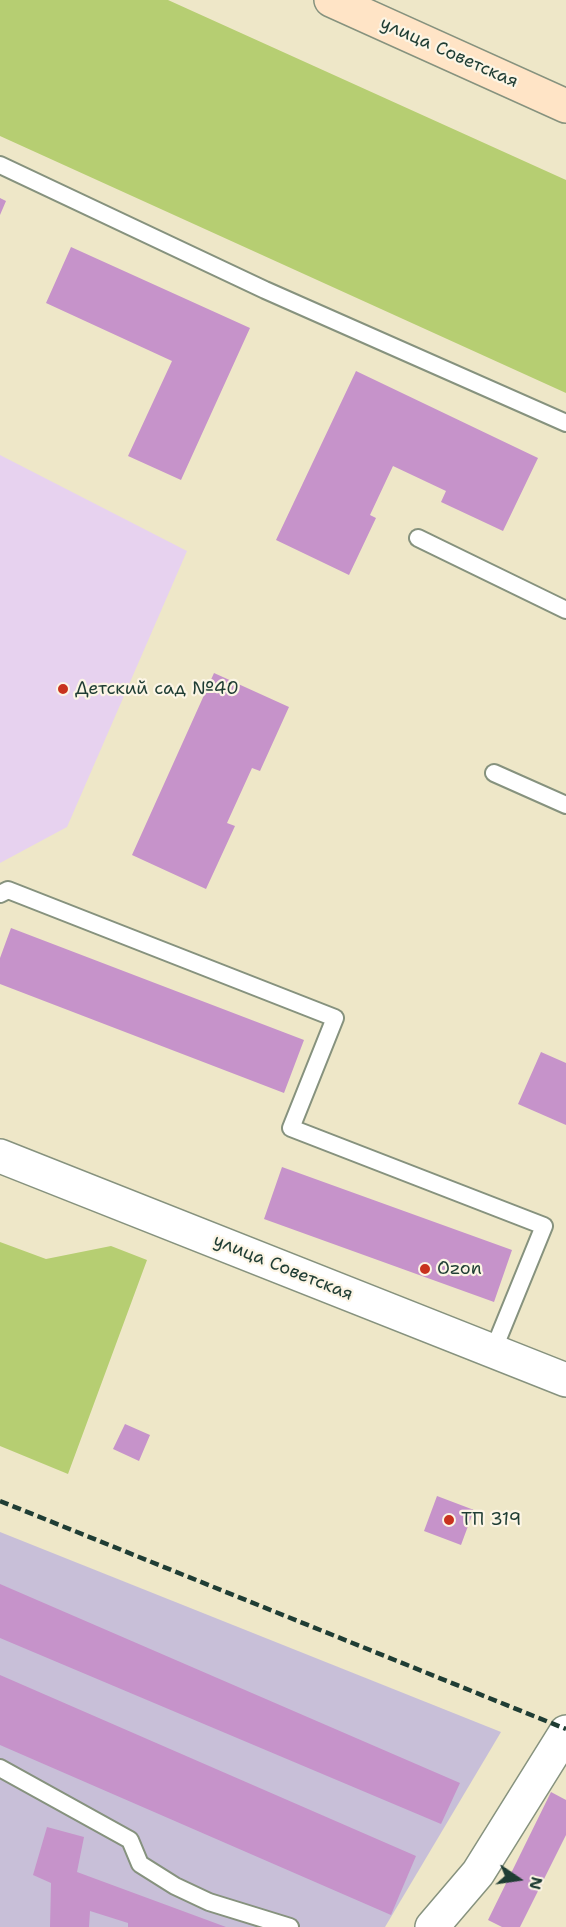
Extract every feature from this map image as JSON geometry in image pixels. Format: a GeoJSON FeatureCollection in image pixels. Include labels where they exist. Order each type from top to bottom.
{"type":"FeatureCollection","features":[{"type":"Feature","properties":{"kind":"street","name":"улица Советская"},"geometry":{"type":"LineString","coordinates":[[331,0],[566,106]]}},
{"type":"Feature","properties":{"kind":"street","name":"улица Советская"},"geometry":{"type":"LineString","coordinates":[[0,1156],[566,1380]]}},
{"type":"Feature","properties":{"kind":"street"},"geometry":{"type":"LineString","coordinates":[[432,1927],[478,1873],[566,1731]]}},
{"type":"Feature","properties":{"kind":"lane"},"geometry":{"type":"LineString","coordinates":[[0,165],[266,290],[566,423]]}},
{"type":"Feature","properties":{"kind":"lane"},"geometry":{"type":"LineString","coordinates":[[418,538],[566,610]]}},
{"type":"Feature","properties":{"kind":"lane"},"geometry":{"type":"LineString","coordinates":[[494,773],[566,805]]}},
{"type":"Feature","properties":{"kind":"lane"},"geometry":{"type":"LineString","coordinates":[[0,894],[8,890],[335,1018],[291,1128],[544,1226],[493,1351]]}},
{"type":"Feature","properties":{"kind":"lane"},"geometry":{"type":"LineString","coordinates":[[0,1768],[130,1840],[140,1864],[175,1886],[209,1902],[290,1927]]}},
{"type":"Feature","properties":{"kind":"shaded area","name":"Детский сад №40"},"geometry":{"type":"Polygon","coordinates":[[[0,455],[187,551],[67,827],[0,863],[0,455]]]}},
{"type":"Feature","properties":{"kind":"shaded area"},"geometry":{"type":"Polygon","coordinates":[[[0,1532],[501,1732],[385,1927],[0,1927],[0,1532]]]}},
{"type":"Feature","properties":{"kind":"green space"},"geometry":{"type":"Polygon","coordinates":[[[0,0],[168,0],[566,180],[566,393],[0,136],[0,0]]]}},
{"type":"Feature","properties":{"kind":"green space"},"geometry":{"type":"Polygon","coordinates":[[[0,1242],[46,1259],[111,1246],[147,1260],[68,1474],[0,1446],[0,1242]]]}},
{"type":"Feature","properties":{"kind":"building"},"geometry":{"type":"Polygon","coordinates":[[[0,198],[6,201],[0,215],[0,198]]]}},
{"type":"Feature","properties":{"kind":"building"},"geometry":{"type":"Polygon","coordinates":[[[71,247],[250,328],[181,480],[128,456],[172,361],[46,303],[71,247]]]}},
{"type":"Feature","properties":{"kind":"building"},"geometry":{"type":"Polygon","coordinates":[[[356,371],[538,458],[503,531],[441,502],[446,491],[393,466],[370,515],[376,518],[349,575],[276,540],[356,371]]]}},
{"type":"Feature","properties":{"kind":"building"},"geometry":{"type":"Polygon","coordinates":[[[214,673],[289,707],[260,771],[252,768],[227,823],[235,826],[206,889],[132,855],[214,673]]]}},
{"type":"Feature","properties":{"kind":"building"},"geometry":{"type":"Polygon","coordinates":[[[11,928],[304,1040],[284,1093],[0,984],[0,958],[11,928]]]}},
{"type":"Feature","properties":{"kind":"building"},"geometry":{"type":"Polygon","coordinates":[[[541,1052],[566,1063],[566,1125],[518,1104],[541,1052]]]}},
{"type":"Feature","properties":{"kind":"building"},"geometry":{"type":"Polygon","coordinates":[[[282,1167],[512,1250],[494,1302],[264,1219],[282,1167]]]}},
{"type":"Feature","properties":{"kind":"building"},"geometry":{"type":"Polygon","coordinates":[[[125,1424],[150,1435],[139,1461],[113,1449],[125,1424]]]}},
{"type":"Feature","properties":{"kind":"building","name":"ТП 319"},"geometry":{"type":"Polygon","coordinates":[[[437,1496],[474,1510],[461,1545],[424,1531],[437,1496]]]}},
{"type":"Feature","properties":{"kind":"building"},"geometry":{"type":"Polygon","coordinates":[[[0,1584],[460,1783],[441,1824],[0,1638],[0,1584]]]}},
{"type":"Feature","properties":{"kind":"building"},"geometry":{"type":"Polygon","coordinates":[[[0,1675],[416,1856],[391,1915],[0,1745],[0,1675]]]}},
{"type":"Feature","properties":{"kind":"building"},"geometry":{"type":"Polygon","coordinates":[[[551,1792],[566,1800],[566,1835],[520,1927],[502,1927],[488,1920],[551,1792]]]}},
{"type":"Feature","properties":{"kind":"building"},"geometry":{"type":"Polygon","coordinates":[[[47,1827],[84,1837],[77,1872],[226,1927],[128,1927],[128,1923],[90,1911],[89,1927],[50,1927],[51,1883],[33,1875],[47,1827]]]}},
{"type":"Feature","properties":{"kind":"railway"},"geometry":{"type":"LineString","coordinates":[[0,1501],[566,1729]]}},
{"type":"Feature","properties":{"kind":"place","name":"Детский сад №40"},"geometry":{"type":"Point","coordinates":[63,689]}},
{"type":"Feature","properties":{"kind":"place","name":"Ozon"},"geometry":{"type":"Point","coordinates":[425,1269]}},
{"type":"Feature","properties":{"kind":"place","name":"ТП 319"},"geometry":{"type":"Point","coordinates":[449,1520]}}]}
